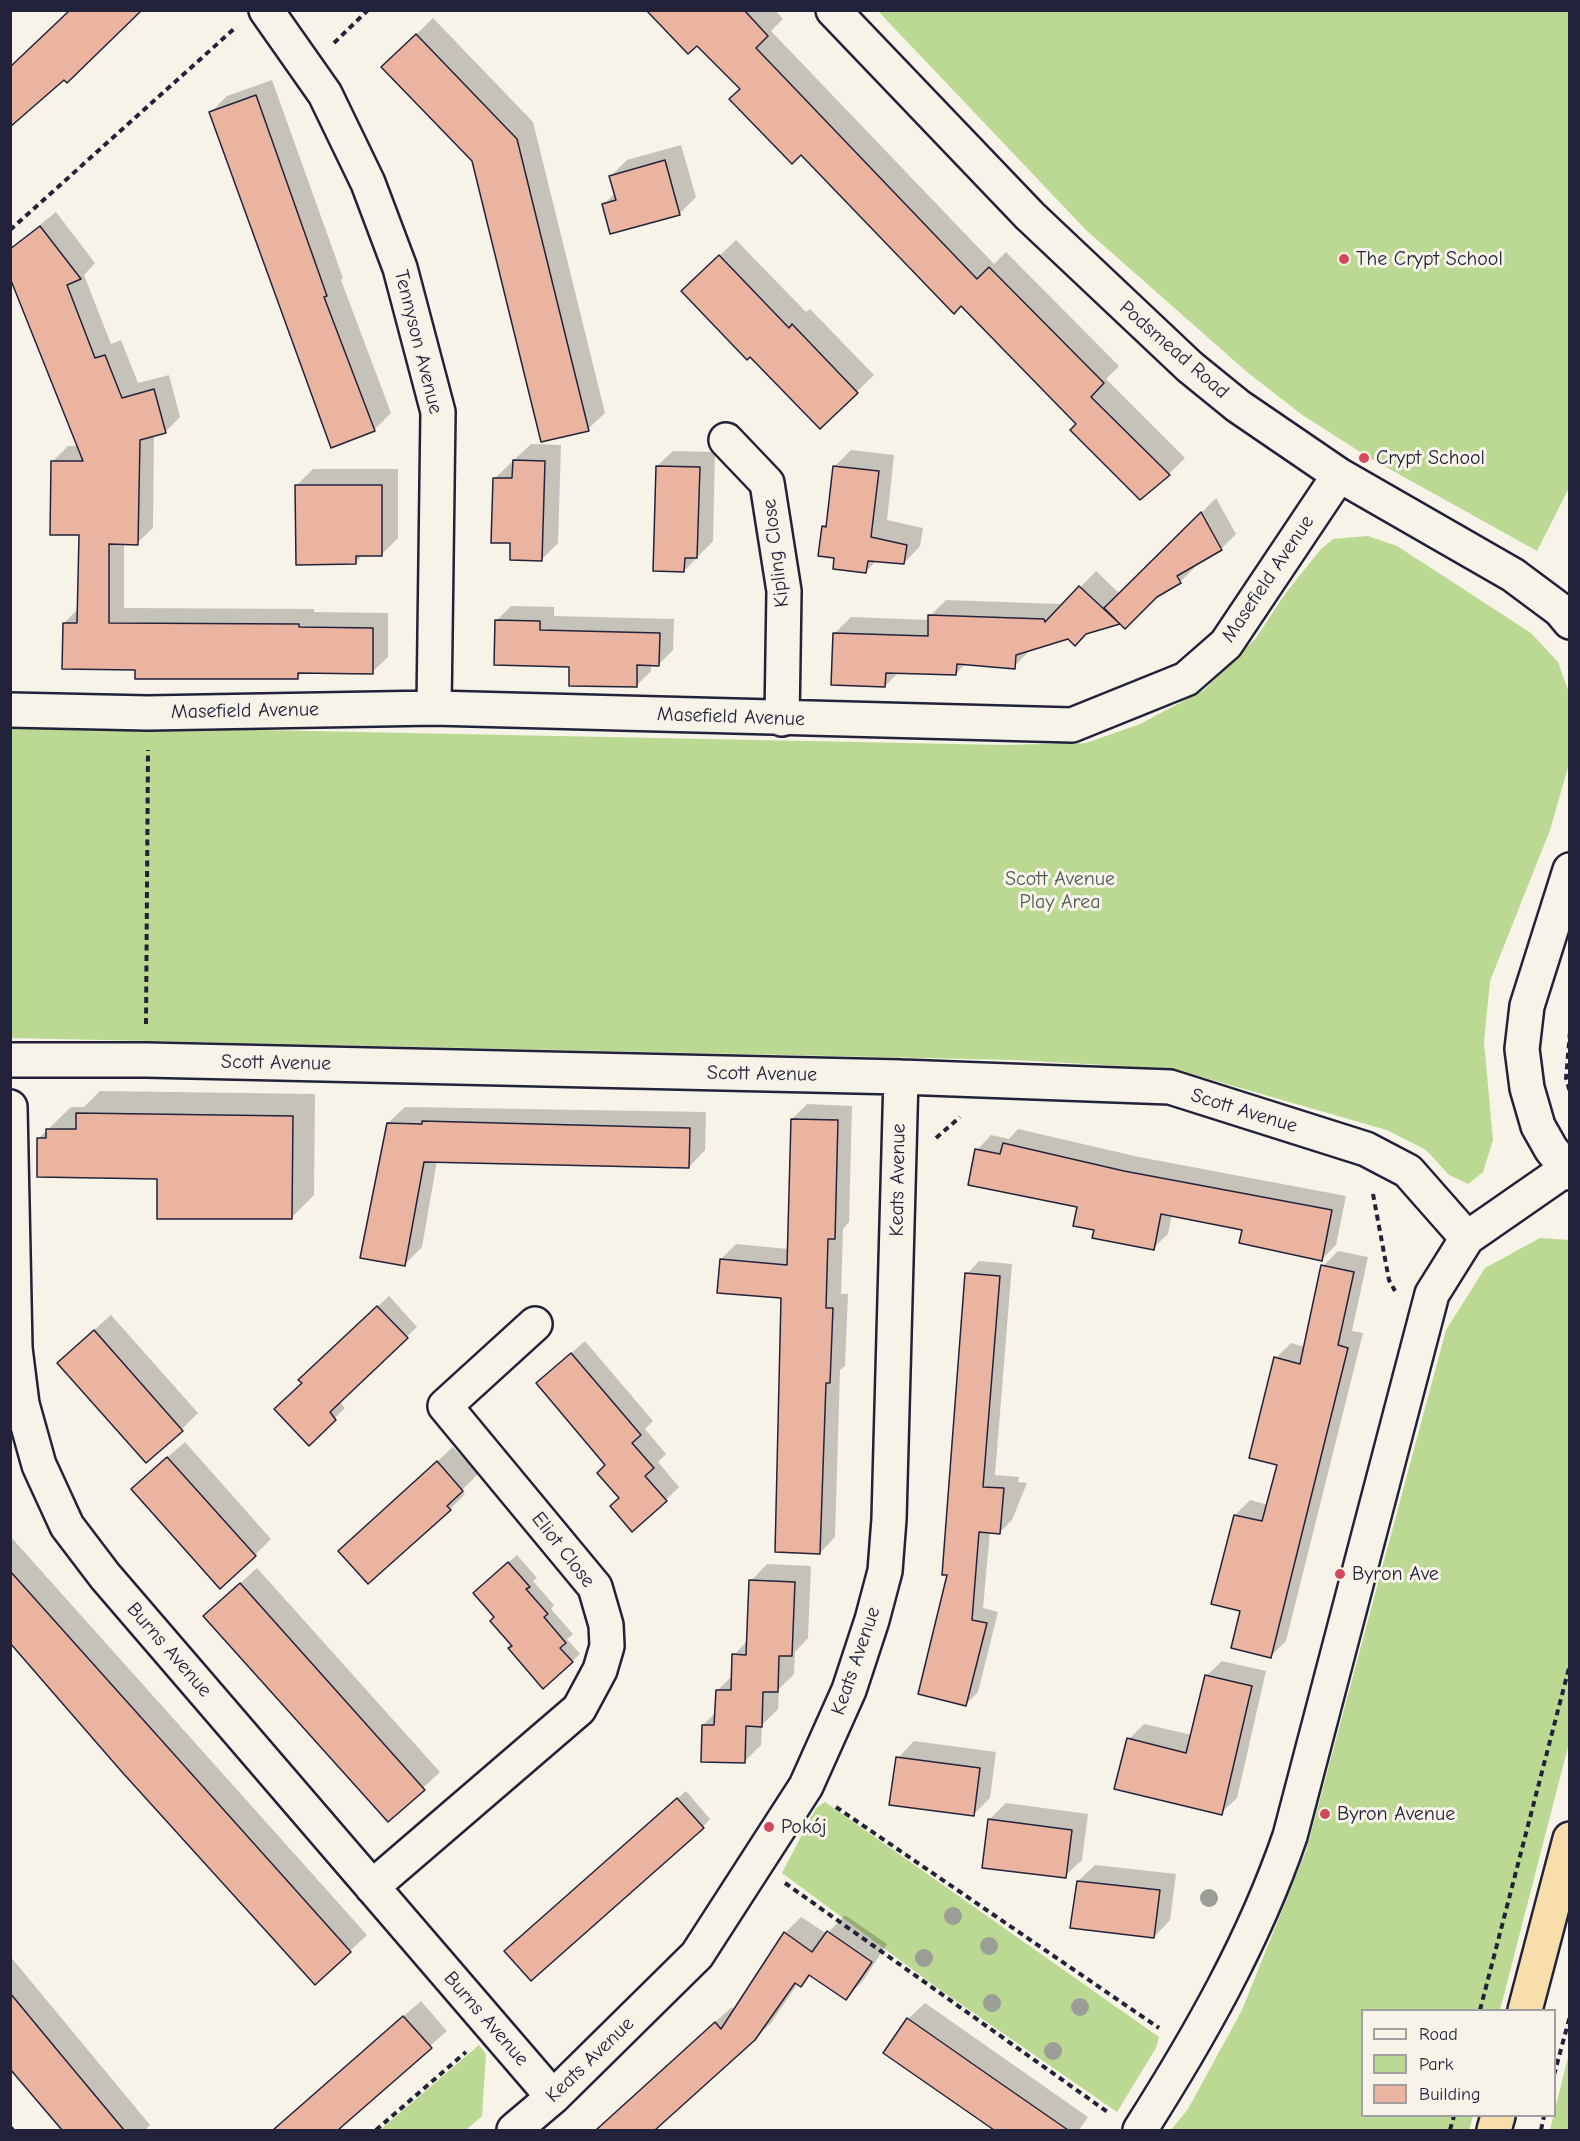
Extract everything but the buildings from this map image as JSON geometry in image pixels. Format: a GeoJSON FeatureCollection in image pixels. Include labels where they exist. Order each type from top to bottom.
{"type":"FeatureCollection","features":[{"type":"Feature","properties":{"kind":"highway"},"geometry":{"type":"LineString","coordinates":[[1525,2009],[1569,1839]]}},
{"type":"Feature","properties":{"kind":"street","name":"Tennyson Avenue"},"geometry":{"type":"LineString","coordinates":[[266,10],[325,94],[368,183],[400,268],[438,411],[434,708]]}},
{"type":"Feature","properties":{"kind":"street","name":"Podsmead Road"},"geometry":{"type":"LineString","coordinates":[[833,10],[1030,216],[1118,302],[1190,367],[1238,406],[1339,475],[1513,575],[1560,610],[1569,622]]}},
{"type":"Feature","properties":{"kind":"street","name":"Kipling Close"},"geometry":{"type":"LineString","coordinates":[[726,440],[767,483],[784,591],[782,719]]}},
{"type":"Feature","properties":{"kind":"street","name":"Masefield Avenue"},"geometry":{"type":"LineString","coordinates":[[10,710],[148,713],[434,708],[1072,725],[1186,679],[1226,644],[1339,475]]}},
{"type":"Feature","properties":{"kind":"street"},"geometry":{"type":"LineString","coordinates":[[1140,2130],[1191,2049],[1270,1892],[1293,1824],[1432,1294],[1467,1239],[1567,1172],[1538,1126],[1527,1088],[1522,1049],[1527,1006],[1569,870]]}},
{"type":"Feature","properties":{"kind":"street","name":"Scott Avenue"},"geometry":{"type":"LineString","coordinates":[[10,1059],[901,1077],[1170,1087],[1366,1149],[1408,1171],[1467,1239]]}},
{"type":"Feature","properties":{"kind":"street","name":"Keats Avenue"},"geometry":{"type":"LineString","coordinates":[[514,2130],[554,2097],[697,1955],[806,1786],[849,1690],[885,1571],[889,1519],[901,1077]]}},
{"type":"Feature","properties":{"kind":"street","name":"Burns Avenue"},"geometry":{"type":"LineString","coordinates":[[10,1107],[15,1348],[22,1404],[39,1465],[67,1526],[105,1576],[554,2097]]}},
{"type":"Feature","properties":{"kind":"street","name":"Eliot Close"},"geometry":{"type":"LineString","coordinates":[[372,1887],[579,1709],[600,1670],[608,1646],[606,1625],[595,1587],[446,1406],[535,1324]]}},
{"type":"Feature","properties":{"kind":"path"},"geometry":{"type":"LineString","coordinates":[[338,39],[368,10]]}},
{"type":"Feature","properties":{"kind":"path"},"geometry":{"type":"LineString","coordinates":[[10,230],[224,37]]}},
{"type":"Feature","properties":{"kind":"path"},"geometry":{"type":"LineString","coordinates":[[146,1060],[148,713]]}},
{"type":"Feature","properties":{"kind":"path"},"geometry":{"type":"LineString","coordinates":[[1569,1032],[1566,1078],[1569,1092]]}},
{"type":"Feature","properties":{"kind":"path"},"geometry":{"type":"LineString","coordinates":[[927,1145],[961,1116]]}},
{"type":"Feature","properties":{"kind":"path"},"geometry":{"type":"LineString","coordinates":[[1366,1149],[1389,1280],[1421,1343]]}},
{"type":"Feature","properties":{"kind":"path"},"geometry":{"type":"LineString","coordinates":[[1480,2009],[1569,1664]]}},
{"type":"Feature","properties":{"kind":"path"},"geometry":{"type":"LineString","coordinates":[[806,1786],[1166,2033]]}},
{"type":"Feature","properties":{"kind":"path"},"geometry":{"type":"LineString","coordinates":[[757,1864],[1112,2115]]}},
{"type":"Feature","properties":{"kind":"path"},"geometry":{"type":"LineString","coordinates":[[1556,2067],[1569,2016]]}},
{"type":"Feature","properties":{"kind":"path"},"geometry":{"type":"LineString","coordinates":[[376,2130],[469,2050]]}},
{"type":"Feature","properties":{"kind":"green space","name":"The Crypt School"},"geometry":{"type":"Polygon","coordinates":[[[878,11],[1569,11],[1569,488],[1537,551],[1368,457],[1301,414],[1247,372],[1086,230],[878,11]]]}},
{"type":"Feature","properties":{"kind":"green space","name":"Scott Avenue Play Area"},"geometry":{"type":"Polygon","coordinates":[[[1368,536],[1397,546],[1531,633],[1558,662],[1569,693],[1569,764],[1550,830],[1490,981],[1484,1042],[1493,1140],[1483,1172],[1468,1184],[1449,1175],[1426,1150],[1387,1130],[1174,1069],[1016,1060],[11,1038],[11,725],[1004,745],[1086,743],[1140,724],[1204,690],[1256,638],[1285,594],[1321,549],[1333,539],[1368,536]]]}},
{"type":"Feature","properties":{"kind":"green space"},"geometry":{"type":"Polygon","coordinates":[[[1540,1238],[1569,1240],[1569,1743],[1500,2009],[1361,2009],[1361,2117],[1473,2117],[1469,2130],[1171,2130],[1188,2109],[1242,2010],[1306,1851],[1446,1330],[1485,1268],[1540,1238]]]}},
{"type":"Feature","properties":{"kind":"green space"},"geometry":{"type":"Polygon","coordinates":[[[825,1802],[1159,2037],[1156,2048],[1117,2112],[939,1989],[782,1873],[816,1808],[825,1802]]]}},
{"type":"Feature","properties":{"kind":"green space"},"geometry":{"type":"Polygon","coordinates":[[[479,2045],[486,2054],[482,2116],[466,2130],[380,2130],[479,2045]]]}},
{"type":"Feature","properties":{"kind":"green space"},"geometry":{"type":"Polygon","coordinates":[[[1569,2053],[1569,2130],[1550,2130],[1553,2117],[1556,2117],[1556,2106],[1569,2053]]]}},
{"type":"Feature","properties":{"kind":"place","name":"The Crypt School"},"geometry":{"type":"Point","coordinates":[1344,259]}},
{"type":"Feature","properties":{"kind":"place","name":"Crypt School"},"geometry":{"type":"Point","coordinates":[1364,458]}},
{"type":"Feature","properties":{"kind":"place","name":"Byron Ave"},"geometry":{"type":"Point","coordinates":[1340,1574]}},
{"type":"Feature","properties":{"kind":"place","name":"Byron Avenue"},"geometry":{"type":"Point","coordinates":[1325,1814]}},
{"type":"Feature","properties":{"kind":"place","name":"Pokój"},"geometry":{"type":"Point","coordinates":[769,1827]}}]}
